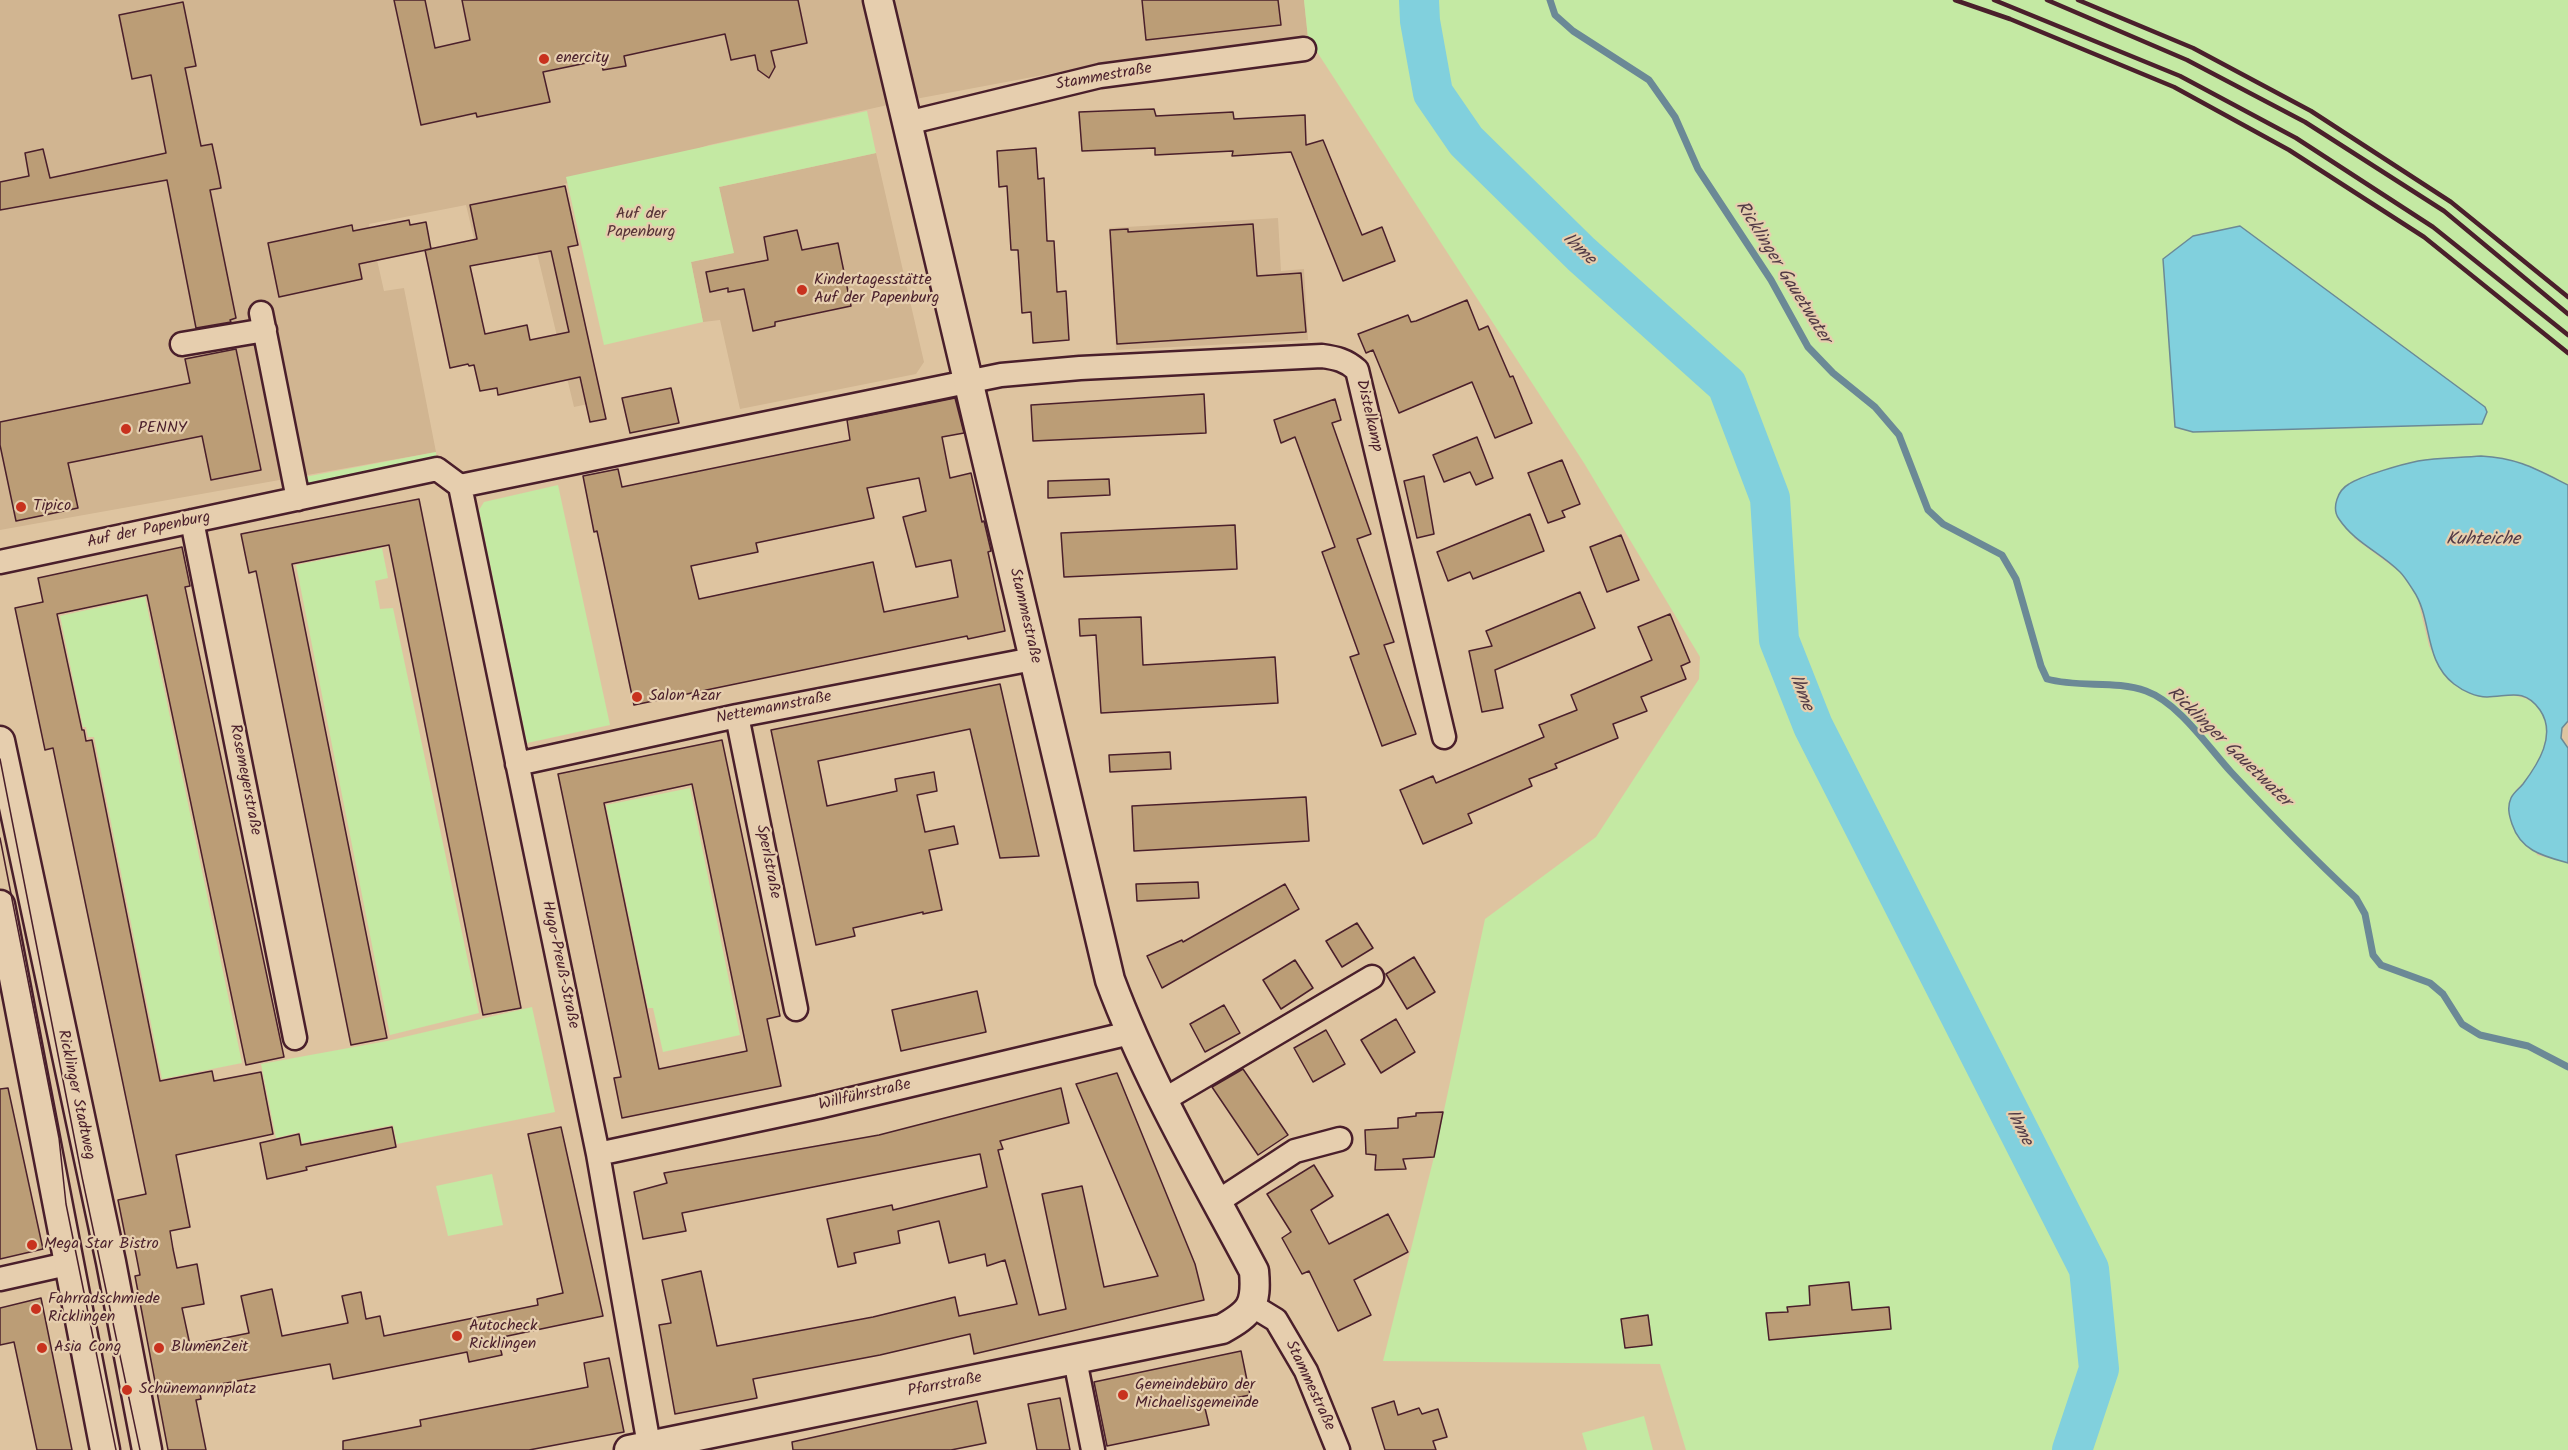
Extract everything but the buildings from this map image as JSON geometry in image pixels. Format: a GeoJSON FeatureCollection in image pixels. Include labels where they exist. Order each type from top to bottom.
{"type":"FeatureCollection","features":[{"type":"Feature","properties":{"kind":"street","name":"Stammestraße"},"geometry":{"type":"LineString","coordinates":[[878,0],[1110,980],[1130,1033],[1162,1101],[1254,1271],[1256,1289],[1252,1306],[1276,1320],[1306,1371],[1338,1450]]}},
{"type":"Feature","properties":{"kind":"street","name":"Stammestraße"},"geometry":{"type":"LineString","coordinates":[[907,123],[1100,76],[1304,49]]}},
{"type":"Feature","properties":{"kind":"street"},"geometry":{"type":"LineString","coordinates":[[182,344],[263,321],[298,499]]}},
{"type":"Feature","properties":{"kind":"street","name":"Distelkamp"},"geometry":{"type":"LineString","coordinates":[[969,380],[1080,368],[1322,356],[1335,358],[1351,365],[1357,370],[1444,737]]}},
{"type":"Feature","properties":{"kind":"street"},"geometry":{"type":"LineString","coordinates":[[460,486],[969,380]]}},
{"type":"Feature","properties":{"kind":"street","name":"Auf der Papenburg"},"geometry":{"type":"LineString","coordinates":[[0,562],[437,469],[460,486]]}},
{"type":"Feature","properties":{"kind":"street","name":"Hugo-Preuß-Straße"},"geometry":{"type":"LineString","coordinates":[[460,486],[598,1154],[639,1448]]}},
{"type":"Feature","properties":{"kind":"street","name":"Rosemeyerstraße"},"geometry":{"type":"LineString","coordinates":[[192,521],[295,1038]]}},
{"type":"Feature","properties":{"kind":"street","name":"Nettemannstraße"},"geometry":{"type":"LineString","coordinates":[[517,764],[737,716],[1033,659]]}},
{"type":"Feature","properties":{"kind":"street","name":"Sperlstraße"},"geometry":{"type":"LineString","coordinates":[[737,716],[796,1009]]}},
{"type":"Feature","properties":{"kind":"street","name":"Ricklinger Stadtweg"},"geometry":{"type":"LineString","coordinates":[[0,741],[111,1262],[147,1450]]}},
{"type":"Feature","properties":{"kind":"street"},"geometry":{"type":"LineString","coordinates":[[0,905],[67,1264],[105,1450]]}},
{"type":"Feature","properties":{"kind":"street"},"geometry":{"type":"LineString","coordinates":[[1162,1101],[1372,977]]}},
{"type":"Feature","properties":{"kind":"street","name":"Willführstraße"},"geometry":{"type":"LineString","coordinates":[[598,1154],[818,1107],[1130,1033]]}},
{"type":"Feature","properties":{"kind":"street"},"geometry":{"type":"LineString","coordinates":[[1217,1202],[1295,1151],[1340,1139]]}},
{"type":"Feature","properties":{"kind":"street"},"geometry":{"type":"LineString","coordinates":[[0,1279],[67,1264]]}},
{"type":"Feature","properties":{"kind":"street","name":"Pfarrstraße"},"geometry":{"type":"LineString","coordinates":[[639,1448],[1222,1329],[1241,1319],[1252,1306]]}},
{"type":"Feature","properties":{"kind":"street"},"geometry":{"type":"LineString","coordinates":[[1075,1360],[1093,1450]]}},
{"type":"Feature","properties":{"kind":"shaded area"},"geometry":{"type":"Polygon","coordinates":[[[0,0],[1304,0],[1308,38],[1097,65],[910,100],[709,145],[641,167],[564,184],[578,245],[568,248],[602,401],[574,407],[537,253],[480,264],[466,205],[369,224],[384,291],[404,288],[436,452],[0,530],[0,0]]]}},
{"type":"Feature","properties":{"kind":"shaded area","name":"Kindertagesstätte Auf der Papenburg"},"geometry":{"type":"Polygon","coordinates":[[[876,153],[924,362],[916,374],[740,409],[720,320],[703,322],[691,262],[733,253],[719,187],[876,153]]]}},
{"type":"Feature","properties":{"kind":"shaded area"},"geometry":{"type":"Polygon","coordinates":[[[1278,218],[1281,271],[1304,269],[1308,340],[1116,350],[1109,228],[1278,218]]]}},
{"type":"Feature","properties":{"kind":"green space"},"geometry":{"type":"Polygon","coordinates":[[[1304,0],[2568,0],[2568,485],[2530,466],[2481,456],[2418,461],[2357,480],[2354,538],[2400,572],[2417,596],[2429,646],[2439,666],[2487,697],[2512,695],[2530,700],[2541,711],[2546,725],[2545,741],[2540,758],[2515,791],[2537,855],[2568,863],[2568,1450],[1686,1450],[1660,1364],[1383,1361],[1434,1157],[1485,919],[1596,837],[1699,679],[1700,657],[1584,463],[1308,38],[1304,0]],[[2367,427],[2178,429],[2193,432],[2367,427]]]}},
{"type":"Feature","properties":{"kind":"green space","name":"Auf der Papenburg"},"geometry":{"type":"Polygon","coordinates":[[[867,111],[876,153],[719,187],[734,253],[691,262],[703,322],[604,345],[566,177],[867,111]]]}},
{"type":"Feature","properties":{"kind":"green space"},"geometry":{"type":"Polygon","coordinates":[[[436,452],[437,469],[298,499],[294,479],[436,452]]]}},
{"type":"Feature","properties":{"kind":"green space"},"geometry":{"type":"Polygon","coordinates":[[[558,485],[610,725],[527,743],[479,510],[484,502],[558,485]]]}},
{"type":"Feature","properties":{"kind":"green space"},"geometry":{"type":"Polygon","coordinates":[[[382,548],[388,578],[375,581],[380,609],[393,608],[479,1013],[390,1035],[296,565],[382,548]]]}},
{"type":"Feature","properties":{"kind":"green space"},"geometry":{"type":"Polygon","coordinates":[[[145,597],[242,1063],[162,1079],[94,737],[88,737],[86,727],[83,727],[60,616],[145,597]]]}},
{"type":"Feature","properties":{"kind":"green space"},"geometry":{"type":"Polygon","coordinates":[[[690,788],[740,1035],[663,1052],[653,1008],[648,1008],[606,805],[690,788]]]}},
{"type":"Feature","properties":{"kind":"green space"},"geometry":{"type":"Polygon","coordinates":[[[532,1007],[555,1112],[397,1144],[393,1125],[302,1143],[300,1132],[276,1138],[261,1064],[387,1041],[532,1007]]]}},
{"type":"Feature","properties":{"kind":"green space"},"geometry":{"type":"Polygon","coordinates":[[[492,1174],[503,1225],[448,1236],[436,1186],[492,1174]]]}},
{"type":"Feature","properties":{"kind":"green space"},"geometry":{"type":"Polygon","coordinates":[[[1644,1416],[1653,1450],[1587,1450],[1582,1433],[1644,1416]]]}},
{"type":"Feature","properties":{"kind":"water"},"geometry":{"type":"Polygon","coordinates":[[[2240,226],[2485,407],[2487,412],[2482,424],[2193,432],[2175,427],[2163,259],[2193,236],[2240,226]]]}},
{"type":"Feature","properties":{"kind":"water","name":"Kuhteiche"},"geometry":{"type":"Polygon","coordinates":[[[2481,456],[2516,462],[2568,485],[2568,721],[2562,728],[2561,738],[2568,748],[2568,863],[2542,855],[2527,846],[2516,833],[2509,814],[2511,798],[2529,776],[2544,749],[2547,729],[2540,710],[2528,698],[2522,696],[2483,697],[2454,684],[2437,663],[2419,601],[2407,581],[2392,565],[2352,535],[2337,515],[2337,500],[2342,490],[2363,477],[2418,461],[2481,456]]]}},
{"type":"Feature","properties":{"kind":"waterway","name":"Ihme"},"geometry":{"type":"LineString","coordinates":[[1419,0],[1420,21],[1433,93],[1466,141],[1581,254],[1727,385],[1770,498],[1779,640],[1813,726],[2089,1269],[2099,1369],[2072,1450]]}},
{"type":"Feature","properties":{"kind":"waterway","name":"Ricklinger Gauetwater"},"geometry":{"type":"LineString","coordinates":[[1550,0],[1555,15],[1573,31],[1649,80],[1675,117],[1698,169],[1771,280],[1808,347],[1833,373],[1875,407],[1899,435],[1928,510],[1943,524],[2002,555],[2016,579],[2041,666],[2047,679],[2134,688],[2146,691],[2170,705],[2277,820],[2356,898],[2365,914],[2373,955],[2381,965],[2430,983],[2443,994],[2462,1024],[2480,1035],[2528,1046],[2568,1067]]}},
{"type":"Feature","properties":{"kind":"tram line"},"geometry":{"type":"LineString","coordinates":[[0,759],[82,1177],[140,1450]]}},
{"type":"Feature","properties":{"kind":"tram line"},"geometry":{"type":"LineString","coordinates":[[0,838],[59,1138],[66,1204],[116,1450]]}},
{"type":"Feature","properties":{"kind":"railway"},"geometry":{"type":"LineString","coordinates":[[1955,0],[2010,19],[2174,87],[2289,150],[2424,237],[2568,353]]}},
{"type":"Feature","properties":{"kind":"railway"},"geometry":{"type":"LineString","coordinates":[[1994,0],[2180,76],[2296,138],[2433,227],[2568,335]]}},
{"type":"Feature","properties":{"kind":"railway"},"geometry":{"type":"LineString","coordinates":[[2047,0],[2187,60],[2305,122],[2444,211],[2568,314]]}},
{"type":"Feature","properties":{"kind":"railway"},"geometry":{"type":"LineString","coordinates":[[2078,0],[2193,48],[2311,111],[2451,202],[2568,297]]}},
{"type":"Feature","properties":{"kind":"place","name":"enercity"},"geometry":{"type":"Point","coordinates":[544,59]}},
{"type":"Feature","properties":{"kind":"place","name":"Kindertagesstätte Auf der Papenburg"},"geometry":{"type":"Point","coordinates":[802,290]}},
{"type":"Feature","properties":{"kind":"place","name":"PENNY"},"geometry":{"type":"Point","coordinates":[126,429]}},
{"type":"Feature","properties":{"kind":"place","name":"Tipico"},"geometry":{"type":"Point","coordinates":[21,507]}},
{"type":"Feature","properties":{"kind":"place","name":"Salon Azar"},"geometry":{"type":"Point","coordinates":[637,697]}},
{"type":"Feature","properties":{"kind":"place","name":"Mega Star Bistro"},"geometry":{"type":"Point","coordinates":[32,1245]}},
{"type":"Feature","properties":{"kind":"place","name":"Fahrradschmiede Ricklingen"},"geometry":{"type":"Point","coordinates":[36,1309]}},
{"type":"Feature","properties":{"kind":"place","name":"Autocheck Ricklingen"},"geometry":{"type":"Point","coordinates":[457,1336]}},
{"type":"Feature","properties":{"kind":"place","name":"Asia Cong"},"geometry":{"type":"Point","coordinates":[42,1348]}},
{"type":"Feature","properties":{"kind":"place","name":"BlumenZeit"},"geometry":{"type":"Point","coordinates":[159,1348]}},
{"type":"Feature","properties":{"kind":"place","name":"Schünemannplatz"},"geometry":{"type":"Point","coordinates":[127,1390]}},
{"type":"Feature","properties":{"kind":"place","name":"Gemeindebüro der Michaelisgemeinde"},"geometry":{"type":"Point","coordinates":[1123,1395]}}]}
